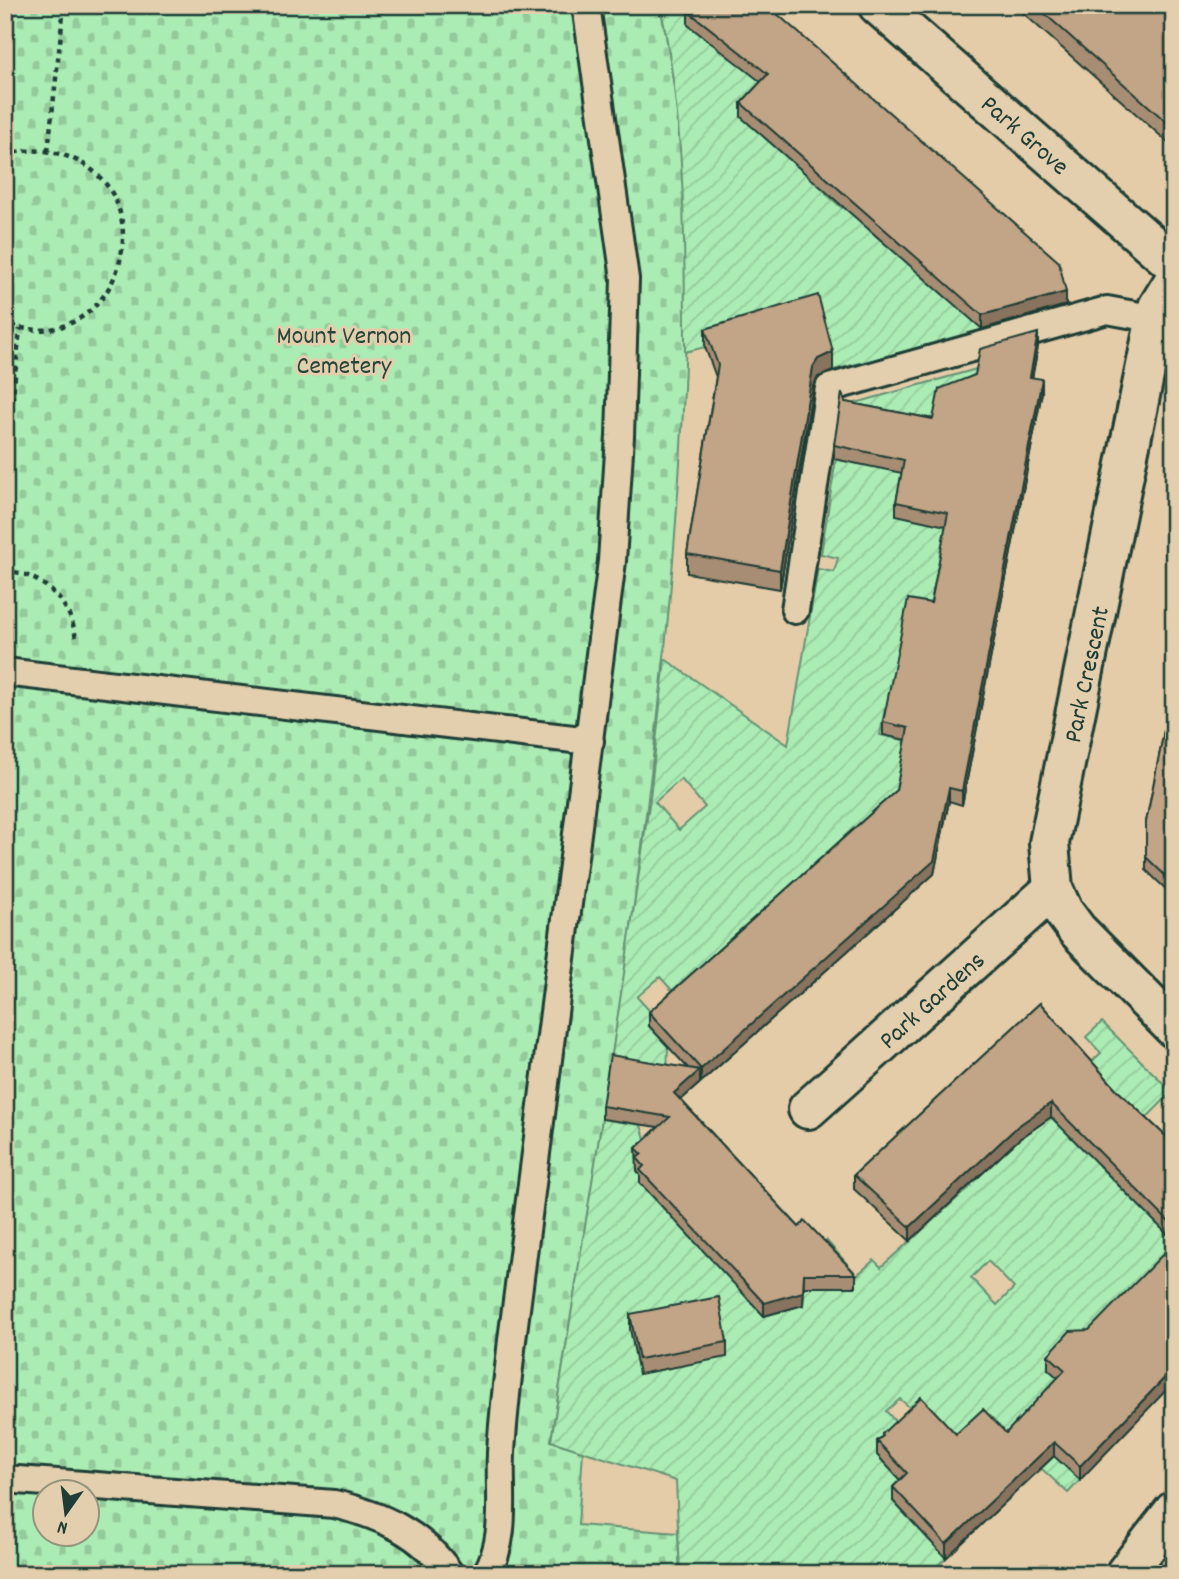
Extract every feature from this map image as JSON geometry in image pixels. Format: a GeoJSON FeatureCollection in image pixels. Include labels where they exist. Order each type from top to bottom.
{"type":"FeatureCollection","features":[{"type":"Feature","properties":{"kind":"street","name":"Park Grove"},"geometry":{"type":"LineString","coordinates":[[878,5],[1174,264]]}},
{"type":"Feature","properties":{"kind":"street","name":"Park Crescent"},"geometry":{"type":"LineString","coordinates":[[1174,281],[1158,307],[1049,843],[1054,889],[1063,911],[1077,930],[1174,1028]]}},
{"type":"Feature","properties":{"kind":"street","name":"Park Gardens"},"geometry":{"type":"LineString","coordinates":[[808,1109],[1054,889]]}},
{"type":"Feature","properties":{"kind":"street"},"geometry":{"type":"LineString","coordinates":[[1125,1574],[1174,1511]]}},
{"type":"Feature","properties":{"kind":"lane"},"geometry":{"type":"LineString","coordinates":[[486,1574],[495,1559],[499,1534],[501,1453],[512,1340],[612,561],[625,279],[586,5]]}},
{"type":"Feature","properties":{"kind":"lane"},"geometry":{"type":"LineString","coordinates":[[795,610],[829,388],[1107,310],[1156,319]]}},
{"type":"Feature","properties":{"kind":"lane"},"geometry":{"type":"LineString","coordinates":[[5,672],[590,741]]}},
{"type":"Feature","properties":{"kind":"lane"},"geometry":{"type":"LineString","coordinates":[[5,1479],[334,1504],[369,1512],[410,1533],[438,1556],[450,1574]]}},
{"type":"Feature","properties":{"kind":"path"},"geometry":{"type":"LineString","coordinates":[[48,151],[64,5]]}},
{"type":"Feature","properties":{"kind":"path"},"geometry":{"type":"LineString","coordinates":[[5,155],[16,151],[48,151],[75,159],[95,173],[114,198],[124,232],[119,271],[107,293],[83,316],[59,327],[20,329],[5,323]]}},
{"type":"Feature","properties":{"kind":"path"},"geometry":{"type":"LineString","coordinates":[[5,470],[20,329]]}},
{"type":"Feature","properties":{"kind":"path"},"geometry":{"type":"LineString","coordinates":[[5,570],[24,573],[52,588],[74,620],[81,682]]}},
{"type":"Feature","properties":{"kind":"green space","name":"Mount Vernon Cemetery"},"geometry":{"type":"Polygon","coordinates":[[[5,5],[660,5],[672,72],[685,207],[686,344],[674,548],[664,660],[637,884],[551,1441],[583,1451],[578,1525],[678,1533],[680,1574],[5,1574],[5,5]]]}},
{"type":"Feature","properties":{"kind":"green space"},"geometry":{"type":"Polygon","coordinates":[[[660,5],[752,5],[768,87],[742,117],[810,177],[843,139],[860,155],[826,194],[842,208],[849,201],[870,231],[889,247],[895,241],[933,274],[927,281],[945,296],[986,304],[1008,325],[833,370],[705,347],[685,352],[684,221],[679,134],[660,5]]]}},
{"type":"Feature","properties":{"kind":"green space"},"geometry":{"type":"Polygon","coordinates":[[[1037,352],[1033,371],[930,453],[1026,472],[1021,496],[948,526],[936,707],[979,716],[978,725],[885,708],[880,735],[908,741],[893,820],[831,965],[814,982],[763,924],[679,998],[660,977],[637,997],[657,1019],[649,1026],[668,1046],[667,1077],[610,1068],[650,798],[665,659],[788,745],[818,569],[834,572],[838,558],[821,554],[836,459],[863,465],[845,406],[1037,352]],[[681,779],[655,802],[679,830],[705,807],[681,779]]]}},
{"type":"Feature","properties":{"kind":"green space"},"geometry":{"type":"Polygon","coordinates":[[[1102,1022],[1172,1092],[1099,1166],[1135,1202],[1174,1163],[1174,1264],[1024,1428],[1080,1480],[1068,1493],[1042,1469],[1033,1476],[983,1423],[956,1448],[900,1399],[886,1411],[902,1429],[913,1481],[893,1501],[946,1558],[929,1574],[680,1574],[676,1481],[551,1441],[602,1119],[641,1125],[648,1149],[803,1305],[804,1287],[826,1287],[827,1241],[857,1275],[874,1260],[881,1267],[971,1186],[966,1180],[1101,1053],[1086,1037],[1102,1022]],[[988,1261],[971,1278],[997,1305],[1014,1288],[988,1261]]]}},
{"type":"Feature","properties":{"kind":"building"},"geometry":{"type":"Polygon","coordinates":[[[724,5],[767,5],[1059,262],[1066,292],[982,315],[741,103],[768,74],[688,11],[724,5]]]}},
{"type":"Feature","properties":{"kind":"building"},"geometry":{"type":"Polygon","coordinates":[[[1035,5],[1174,7],[1174,127],[1172,127],[1035,5]]]}},
{"type":"Feature","properties":{"kind":"building"},"geometry":{"type":"Polygon","coordinates":[[[818,295],[833,352],[818,359],[813,367],[780,570],[687,554],[718,365],[705,329],[818,295]]]}},
{"type":"Feature","properties":{"kind":"building"},"geometry":{"type":"Polygon","coordinates":[[[1038,333],[1030,377],[1042,379],[962,791],[949,788],[934,861],[701,1069],[649,1012],[896,791],[908,728],[883,722],[908,599],[931,603],[948,513],[896,502],[904,460],[834,445],[842,393],[845,402],[933,419],[939,389],[975,375],[980,349],[1038,333]]]}},
{"type":"Feature","properties":{"kind":"building"},"geometry":{"type":"Polygon","coordinates":[[[1174,680],[1174,884],[1146,857],[1146,822],[1174,680]]]}},
{"type":"Feature","properties":{"kind":"building"},"geometry":{"type":"Polygon","coordinates":[[[1040,1003],[1118,1091],[1174,1144],[1174,1227],[1051,1103],[1018,1126],[910,1227],[854,1175],[1040,1003]]]}},
{"type":"Feature","properties":{"kind":"building"},"geometry":{"type":"Polygon","coordinates":[[[610,1055],[700,1070],[674,1093],[799,1227],[805,1221],[856,1274],[804,1274],[803,1292],[764,1303],[640,1170],[644,1166],[637,1158],[642,1154],[636,1148],[670,1117],[602,1106],[610,1055]]]}},
{"type":"Feature","properties":{"kind":"building"},"geometry":{"type":"Polygon","coordinates":[[[1174,1243],[1174,1368],[1080,1466],[1054,1442],[946,1544],[893,1487],[907,1473],[877,1441],[882,1434],[921,1397],[956,1434],[983,1409],[1006,1433],[1065,1370],[1048,1355],[1070,1331],[1089,1330],[1174,1243]]]}},
{"type":"Feature","properties":{"kind":"building"},"geometry":{"type":"Polygon","coordinates":[[[719,1297],[727,1342],[639,1359],[630,1314],[719,1297]]]}}]}
